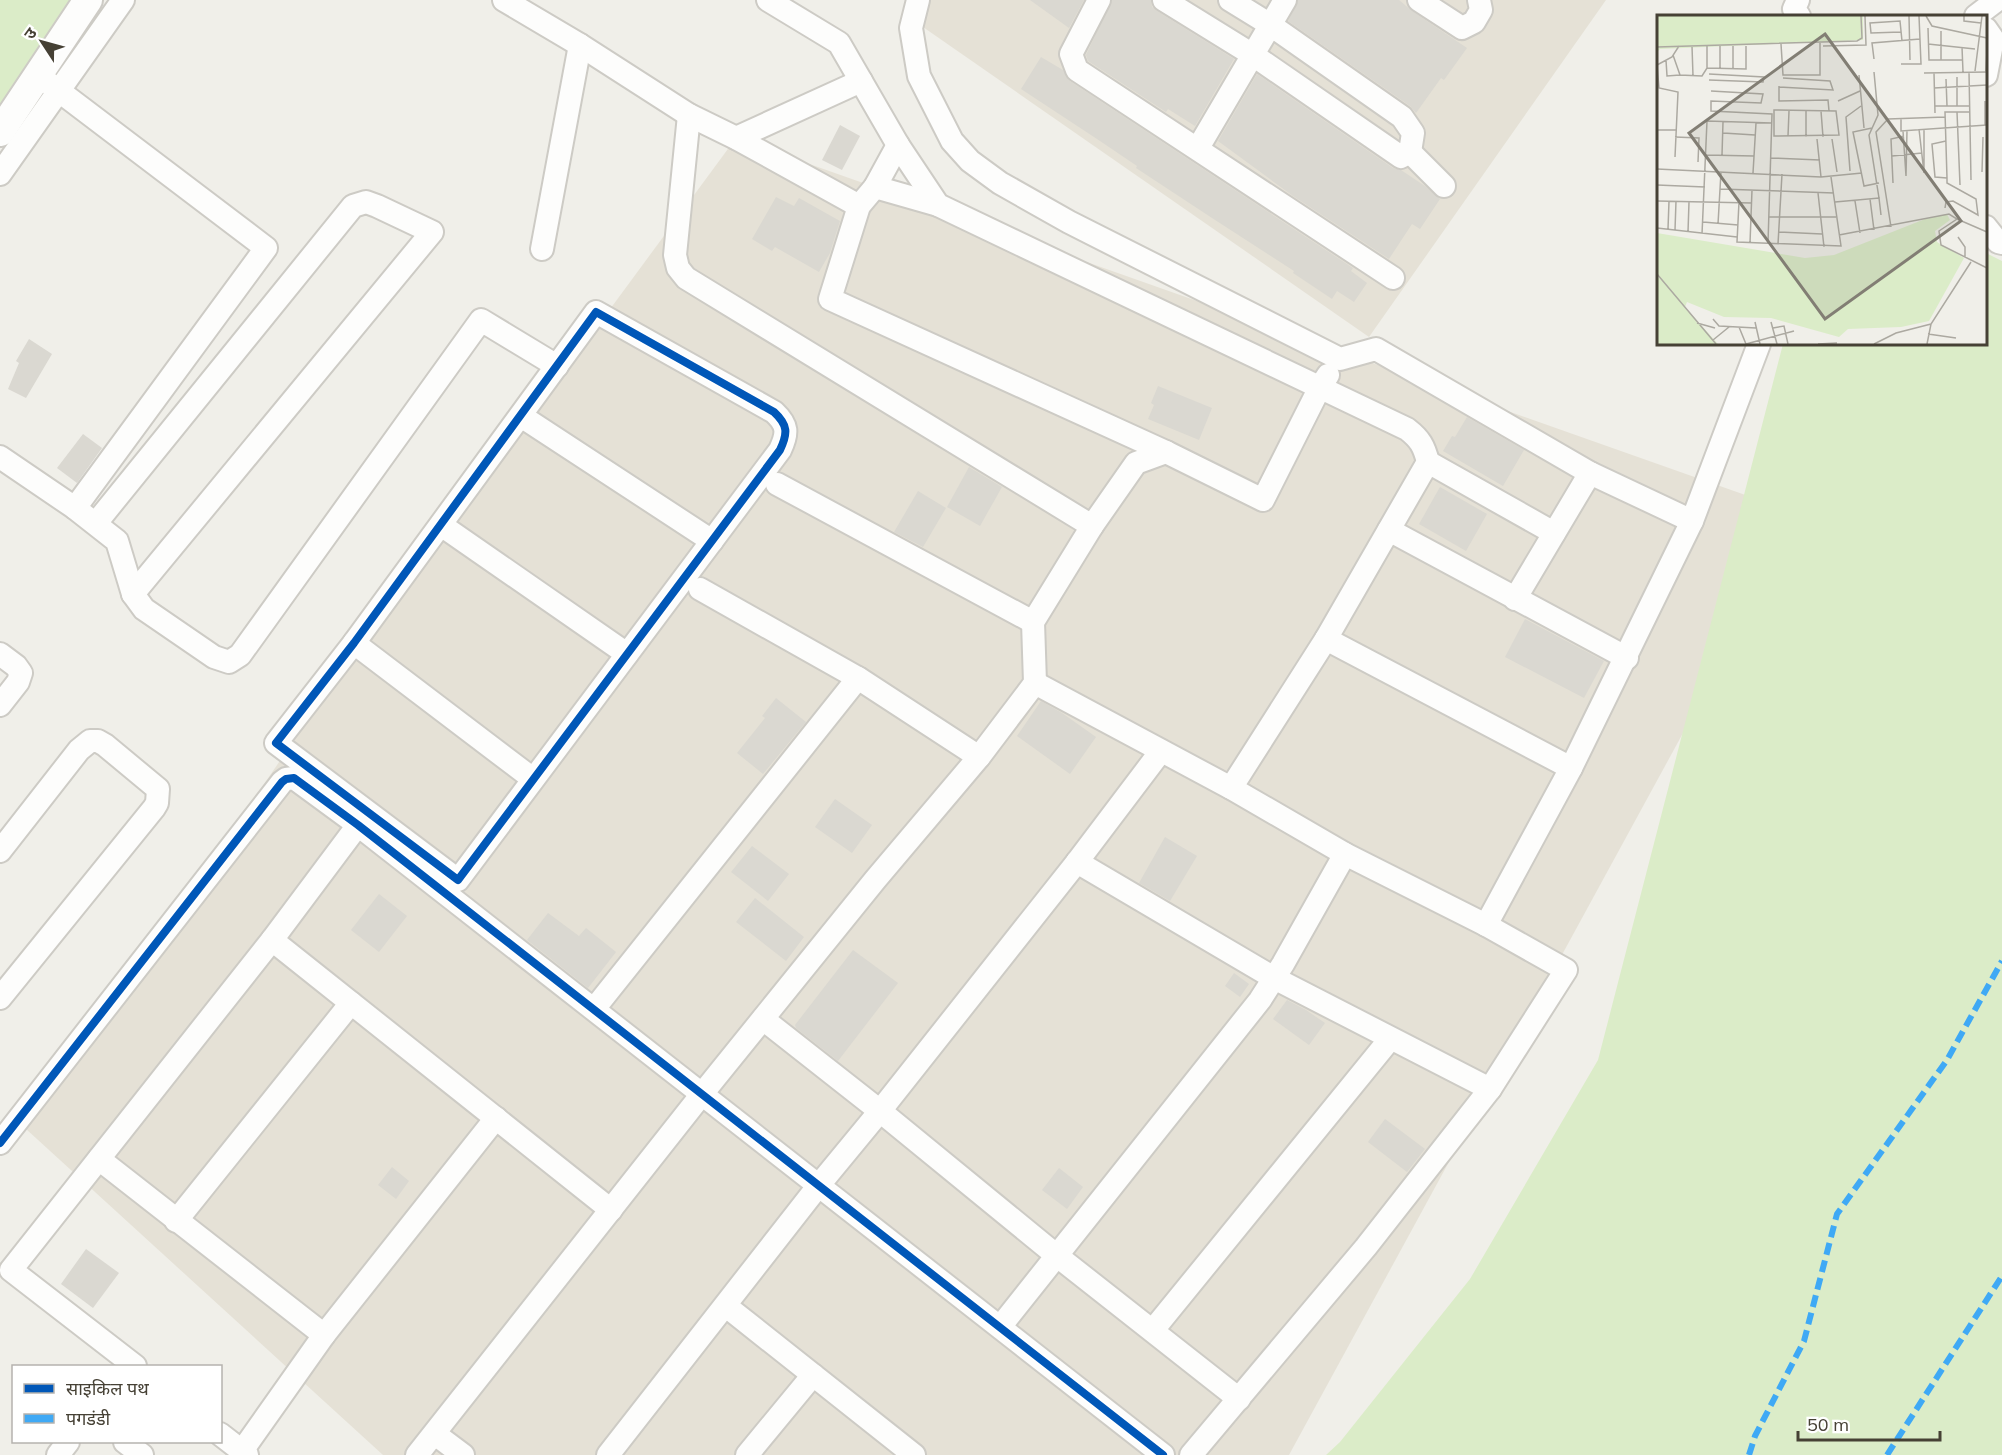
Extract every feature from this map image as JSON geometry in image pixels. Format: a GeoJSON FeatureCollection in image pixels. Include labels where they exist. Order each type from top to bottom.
{"type":"FeatureCollection","features":[{"type":"Feature","properties":{"kind":"street"},"geometry":{"type":"LineString","coordinates":[[0,174],[49,82],[88,0]]}},
{"type":"Feature","properties":{"kind":"street"},"geometry":{"type":"LineString","coordinates":[[0,132],[123,0]]}},
{"type":"Feature","properties":{"kind":"street"},"geometry":{"type":"LineString","coordinates":[[504,0],[580,45],[689,115],[736,138],[859,206]]}},
{"type":"Feature","properties":{"kind":"street"},"geometry":{"type":"LineString","coordinates":[[768,0],[839,43],[898,145],[938,205]]}},
{"type":"Feature","properties":{"kind":"street"},"geometry":{"type":"LineString","coordinates":[[918,0],[911,28],[920,76],[952,141],[970,161],[1000,183],[1069,222],[1340,359]]}},
{"type":"Feature","properties":{"kind":"street"},"geometry":{"type":"LineString","coordinates":[[1099,0],[1071,54],[1077,70],[1393,278]]}},
{"type":"Feature","properties":{"kind":"street"},"geometry":{"type":"LineString","coordinates":[[1164,0],[1253,55],[1401,157],[1410,152]]}},
{"type":"Feature","properties":{"kind":"street"},"geometry":{"type":"LineString","coordinates":[[1230,0],[1269,24],[1402,117],[1413,133],[1410,152]]}},
{"type":"Feature","properties":{"kind":"street"},"geometry":{"type":"LineString","coordinates":[[1198,148],[1285,0]]}},
{"type":"Feature","properties":{"kind":"street"},"geometry":{"type":"LineString","coordinates":[[1419,0],[1462,28],[1474,22],[1481,10],[1479,0]]}},
{"type":"Feature","properties":{"kind":"street"},"geometry":{"type":"LineString","coordinates":[[1798,0],[1794,9],[1798,15]]}},
{"type":"Feature","properties":{"kind":"street"},"geometry":{"type":"LineString","coordinates":[[1976,15],[1996,0]]}},
{"type":"Feature","properties":{"kind":"street"},"geometry":{"type":"LineString","coordinates":[[1987,30],[1993,39],[1987,70]]}},
{"type":"Feature","properties":{"kind":"street"},"geometry":{"type":"LineString","coordinates":[[543,249],[580,45]]}},
{"type":"Feature","properties":{"kind":"street"},"geometry":{"type":"LineString","coordinates":[[736,138],[861,81]]}},
{"type":"Feature","properties":{"kind":"street"},"geometry":{"type":"LineString","coordinates":[[49,82],[266,248],[75,508]]}},
{"type":"Feature","properties":{"kind":"street"},"geometry":{"type":"LineString","coordinates":[[689,115],[675,255],[678,268],[686,278],[1092,526]]}},
{"type":"Feature","properties":{"kind":"street"},"geometry":{"type":"LineString","coordinates":[[898,145],[875,187],[859,206],[830,299],[1166,452],[1263,500],[1320,387],[1340,359],[1376,349],[1590,472],[1692,521]]}},
{"type":"Feature","properties":{"kind":"street"},"geometry":{"type":"LineString","coordinates":[[1410,152],[1443,186]]}},
{"type":"Feature","properties":{"kind":"street"},"geometry":{"type":"LineString","coordinates":[[875,187],[938,205],[1407,429],[1423,444],[1428,462],[1554,533]]}},
{"type":"Feature","properties":{"kind":"street"},"geometry":{"type":"LineString","coordinates":[[96,523],[353,206],[366,202],[432,232],[133,594]]}},
{"type":"Feature","properties":{"kind":"street"},"geometry":{"type":"LineString","coordinates":[[1987,228],[1998,242],[2002,243]]}},
{"type":"Feature","properties":{"kind":"street"},"geometry":{"type":"LineString","coordinates":[[596,312],[774,412],[783,420],[786,430],[780,450],[458,880],[276,743],[354,643],[557,366],[596,312]]}},
{"type":"Feature","properties":{"kind":"street"},"geometry":{"type":"LineString","coordinates":[[0,457],[96,523],[117,541],[133,594],[144,609],[214,657],[229,662],[235,660],[481,320],[557,366]]}},
{"type":"Feature","properties":{"kind":"street"},"geometry":{"type":"LineString","coordinates":[[1486,925],[1571,768],[1627,658],[1692,521],[1759,345]]}},
{"type":"Feature","properties":{"kind":"street"},"geometry":{"type":"LineString","coordinates":[[521,416],[712,540]]}},
{"type":"Feature","properties":{"kind":"street"},"geometry":{"type":"LineString","coordinates":[[417,1455],[762,1019],[979,757],[1035,682],[1033,622],[1092,526],[1136,463],[1166,452]]}},
{"type":"Feature","properties":{"kind":"street"},"geometry":{"type":"LineString","coordinates":[[1231,788],[1326,639],[1428,462]]}},
{"type":"Feature","properties":{"kind":"street"},"geometry":{"type":"LineString","coordinates":[[1515,599],[1590,472]]}},
{"type":"Feature","properties":{"kind":"street"},"geometry":{"type":"LineString","coordinates":[[777,484],[1033,622]]}},
{"type":"Feature","properties":{"kind":"street"},"geometry":{"type":"LineString","coordinates":[[441,525],[627,654]]}},
{"type":"Feature","properties":{"kind":"street"},"geometry":{"type":"LineString","coordinates":[[1389,530],[1627,658]]}},
{"type":"Feature","properties":{"kind":"street"},"geometry":{"type":"LineString","coordinates":[[700,589],[858,678],[979,757]]}},
{"type":"Feature","properties":{"kind":"street"},"geometry":{"type":"LineString","coordinates":[[1326,639],[1571,768]]}},
{"type":"Feature","properties":{"kind":"street"},"geometry":{"type":"LineString","coordinates":[[354,643],[533,779]]}},
{"type":"Feature","properties":{"kind":"street"},"geometry":{"type":"LineString","coordinates":[[0,654],[16,666],[21,673],[18,682],[0,705]]}},
{"type":"Feature","properties":{"kind":"street"},"geometry":{"type":"LineString","coordinates":[[594,1009],[858,678]]}},
{"type":"Feature","properties":{"kind":"street"},"geometry":{"type":"LineString","coordinates":[[1035,682],[1231,788],[1345,854],[1486,925],[1566,970],[1490,1089],[1366,1247],[1191,1455]]}},
{"type":"Feature","properties":{"kind":"street"},"geometry":{"type":"LineString","coordinates":[[0,851],[79,750],[90,741],[105,745],[159,789],[158,802],[154,808],[0,998]]}},
{"type":"Feature","properties":{"kind":"street"},"geometry":{"type":"LineString","coordinates":[[608,1455],[819,1185],[1077,862],[1161,751]]}},
{"type":"Feature","properties":{"kind":"street"},"geometry":{"type":"LineString","coordinates":[[0,1143],[286,779],[290,777],[297,779],[358,825],[1163,1455]]}},
{"type":"Feature","properties":{"kind":"street"},"geometry":{"type":"LineString","coordinates":[[134,1365],[11,1270],[272,940],[358,825]]}},
{"type":"Feature","properties":{"kind":"street"},"geometry":{"type":"LineString","coordinates":[[1000,1328],[1260,1000],[1345,854]]}},
{"type":"Feature","properties":{"kind":"street"},"geometry":{"type":"LineString","coordinates":[[1077,862],[1274,978],[1490,1089]]}},
{"type":"Feature","properties":{"kind":"street"},"geometry":{"type":"LineString","coordinates":[[272,940],[611,1210]]}},
{"type":"Feature","properties":{"kind":"street"},"geometry":{"type":"LineString","coordinates":[[176,1221],[351,1003]]}},
{"type":"Feature","properties":{"kind":"street"},"geometry":{"type":"LineString","coordinates":[[762,1019],[1239,1399]]}},
{"type":"Feature","properties":{"kind":"street"},"geometry":{"type":"LineString","coordinates":[[1153,1330],[1390,1039]]}},
{"type":"Feature","properties":{"kind":"street"},"geometry":{"type":"LineString","coordinates":[[222,1436],[245,1453],[324,1335],[496,1118]]}},
{"type":"Feature","properties":{"kind":"street"},"geometry":{"type":"LineString","coordinates":[[99,1159],[324,1335]]}},
{"type":"Feature","properties":{"kind":"street"},"geometry":{"type":"LineString","coordinates":[[726,1306],[914,1455]]}},
{"type":"Feature","properties":{"kind":"street"},"geometry":{"type":"LineString","coordinates":[[747,1455],[813,1375]]}},
{"type":"Feature","properties":{"kind":"street"},"geometry":{"type":"LineString","coordinates":[[435,1434],[463,1455]]}},
{"type":"Feature","properties":{"kind":"street"},"geometry":{"type":"LineString","coordinates":[[58,1455],[67,1443]]}},
{"type":"Feature","properties":{"kind":"street"},"geometry":{"type":"LineString","coordinates":[[125,1443],[142,1455]]}},
{"type":"Feature","properties":{"kind":"shaded area"},"geometry":{"type":"Polygon","coordinates":[[[921,0],[1606,0],[1369,337],[910,18],[921,0]]]}},
{"type":"Feature","properties":{"kind":"shaded area"},"geometry":{"type":"Polygon","coordinates":[[[736,138],[1802,515],[1289,1455],[383,1455],[26,1129],[315,710],[736,138]]]}},
{"type":"Feature","properties":{"kind":"green space"},"geometry":{"type":"Polygon","coordinates":[[[0,0],[81,0],[0,121],[0,0]]]}},
{"type":"Feature","properties":{"kind":"green space"},"geometry":{"type":"Polygon","coordinates":[[[1987,254],[2002,261],[2002,1455],[1326,1455],[1340,1442],[1470,1279],[1598,1060],[1783,345],[1987,345],[1987,254]]]}},
{"type":"Feature","properties":{"kind":"building"},"geometry":{"type":"Polygon","coordinates":[[[1030,0],[1084,0],[1069,28],[1030,0]]]}},
{"type":"Feature","properties":{"kind":"building"},"geometry":{"type":"Polygon","coordinates":[[[1112,0],[1151,0],[1152,7],[1157,11],[1234,59],[1195,126],[1168,109],[1166,112],[1088,61],[1086,55],[1112,0]]]}},
{"type":"Feature","properties":{"kind":"building"},"geometry":{"type":"Polygon","coordinates":[[[1298,0],[1399,0],[1467,48],[1444,80],[1441,78],[1416,113],[1410,106],[1288,21],[1298,0]]]}},
{"type":"Feature","properties":{"kind":"building"},"geometry":{"type":"Polygon","coordinates":[[[1041,57],[1063,70],[1070,81],[1353,268],[1351,271],[1367,283],[1354,302],[1337,291],[1332,299],[1293,273],[1294,271],[1136,168],[1137,166],[1021,89],[1041,57]]]}},
{"type":"Feature","properties":{"kind":"building"},"geometry":{"type":"Polygon","coordinates":[[[1257,74],[1393,168],[1401,170],[1425,186],[1440,199],[1420,229],[1412,224],[1389,259],[1293,196],[1218,141],[1257,74]]]}},
{"type":"Feature","properties":{"kind":"building"},"geometry":{"type":"Polygon","coordinates":[[[840,125],[860,136],[842,170],[822,160],[840,125]]]}},
{"type":"Feature","properties":{"kind":"building"},"geometry":{"type":"Polygon","coordinates":[[[776,197],[794,206],[799,198],[840,221],[830,253],[819,272],[775,247],[772,251],[752,239],[776,197]]]}},
{"type":"Feature","properties":{"kind":"building"},"geometry":{"type":"Polygon","coordinates":[[[29,339],[52,354],[26,398],[8,389],[19,363],[16,361],[29,339]]]}},
{"type":"Feature","properties":{"kind":"building"},"geometry":{"type":"Polygon","coordinates":[[[1158,386],[1212,408],[1199,440],[1148,419],[1158,386]]]}},
{"type":"Feature","properties":{"kind":"building"},"geometry":{"type":"Polygon","coordinates":[[[1467,417],[1524,450],[1503,486],[1443,451],[1467,417]]]}},
{"type":"Feature","properties":{"kind":"building"},"geometry":{"type":"Polygon","coordinates":[[[83,434],[102,448],[77,483],[57,468],[83,434]]]}},
{"type":"Feature","properties":{"kind":"building"},"geometry":{"type":"Polygon","coordinates":[[[969,467],[1002,487],[980,526],[947,507],[969,467]]]}},
{"type":"Feature","properties":{"kind":"building"},"geometry":{"type":"Polygon","coordinates":[[[1440,487],[1487,514],[1466,551],[1419,524],[1440,487]]]}},
{"type":"Feature","properties":{"kind":"building"},"geometry":{"type":"Polygon","coordinates":[[[918,491],[946,508],[923,547],[894,532],[918,491]]]}},
{"type":"Feature","properties":{"kind":"building"},"geometry":{"type":"Polygon","coordinates":[[[1525,619],[1604,661],[1584,698],[1505,657],[1525,619]]]}},
{"type":"Feature","properties":{"kind":"building"},"geometry":{"type":"Polygon","coordinates":[[[776,698],[806,722],[763,774],[737,753],[765,718],[762,716],[776,698]]]}},
{"type":"Feature","properties":{"kind":"building"},"geometry":{"type":"Polygon","coordinates":[[[1041,701],[1096,737],[1070,774],[1017,736],[1041,701]]]}},
{"type":"Feature","properties":{"kind":"building"},"geometry":{"type":"Polygon","coordinates":[[[835,799],[872,825],[852,853],[815,827],[835,799]]]}},
{"type":"Feature","properties":{"kind":"building"},"geometry":{"type":"Polygon","coordinates":[[[1165,837],[1197,856],[1170,901],[1139,883],[1165,837]]]}},
{"type":"Feature","properties":{"kind":"building"},"geometry":{"type":"Polygon","coordinates":[[[752,846],[789,874],[768,901],[731,872],[752,846]]]}},
{"type":"Feature","properties":{"kind":"building"},"geometry":{"type":"Polygon","coordinates":[[[379,894],[407,916],[379,952],[351,930],[379,894]]]}},
{"type":"Feature","properties":{"kind":"building"},"geometry":{"type":"Polygon","coordinates":[[[755,898],[804,937],[786,961],[736,922],[755,898]]]}},
{"type":"Feature","properties":{"kind":"building"},"geometry":{"type":"Polygon","coordinates":[[[548,913],[579,936],[586,928],[616,952],[588,988],[527,940],[548,913]]]}},
{"type":"Feature","properties":{"kind":"building"},"geometry":{"type":"Polygon","coordinates":[[[853,950],[898,983],[838,1061],[795,1025],[853,950]]]}},
{"type":"Feature","properties":{"kind":"building"},"geometry":{"type":"Polygon","coordinates":[[[1234,973],[1249,984],[1240,997],[1225,986],[1234,973]]]}},
{"type":"Feature","properties":{"kind":"building"},"geometry":{"type":"Polygon","coordinates":[[[1287,1000],[1325,1023],[1309,1045],[1273,1019],[1287,1000]]]}},
{"type":"Feature","properties":{"kind":"building"},"geometry":{"type":"Polygon","coordinates":[[[1385,1119],[1425,1149],[1407,1172],[1368,1142],[1385,1119]]]}},
{"type":"Feature","properties":{"kind":"building"},"geometry":{"type":"Polygon","coordinates":[[[392,1167],[409,1181],[396,1199],[378,1185],[392,1167]]]}},
{"type":"Feature","properties":{"kind":"building"},"geometry":{"type":"Polygon","coordinates":[[[1059,1168],[1083,1187],[1067,1209],[1042,1190],[1059,1168]]]}},
{"type":"Feature","properties":{"kind":"building"},"geometry":{"type":"Polygon","coordinates":[[[86,1249],[119,1273],[93,1308],[61,1284],[86,1249]]]}},
{"type":"Feature","properties":{"kind":"marked path"},"geometry":{"type":"LineString","coordinates":[[1749,1455],[1755,1436],[1804,1341],[1837,1214],[1947,1060],[2002,961]]}},
{"type":"Feature","properties":{"kind":"marked path"},"geometry":{"type":"LineString","coordinates":[[1887,1455],[2002,1276]]}},
{"type":"Feature","properties":{"kind":"cycle path"},"geometry":{"type":"LineString","coordinates":[[596,312],[774,412],[784,425],[784,439],[780,450],[458,880],[276,743],[354,643],[596,312]]}},
{"type":"Feature","properties":{"kind":"cycle path"},"geometry":{"type":"LineString","coordinates":[[0,1143],[282,782],[294,778],[358,825],[1163,1455]]}}]}
